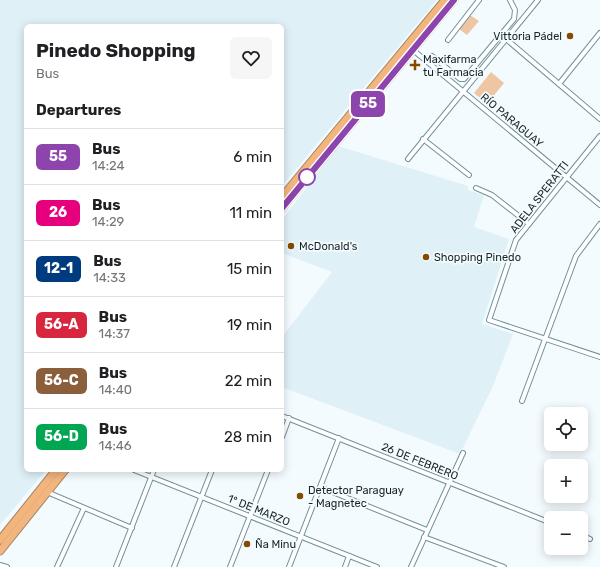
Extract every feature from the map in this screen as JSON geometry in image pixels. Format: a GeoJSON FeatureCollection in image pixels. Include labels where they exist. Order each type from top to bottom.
{"type":"FeatureCollection","features":[{"type":"Feature","properties":{"kind":"highway"},"geometry":{"type":"LineString","coordinates":[[284,195],[445,0]]}},
{"type":"Feature","properties":{"kind":"highway"},"geometry":{"type":"LineString","coordinates":[[284,207],[454,0]]}},
{"type":"Feature","properties":{"kind":"highway"},"geometry":{"type":"LineString","coordinates":[[284,207],[295,196]]}},
{"type":"Feature","properties":{"kind":"highway"},"geometry":{"type":"LineString","coordinates":[[0,540],[54,472]]}},
{"type":"Feature","properties":{"kind":"highway"},"geometry":{"type":"LineString","coordinates":[[0,551],[63,472]]}},
{"type":"Feature","properties":{"kind":"street"},"geometry":{"type":"LineString","coordinates":[[448,40],[479,0]]}},
{"type":"Feature","properties":{"kind":"street"},"geometry":{"type":"LineString","coordinates":[[432,56],[460,79],[464,79],[514,19],[515,10],[510,0]]}},
{"type":"Feature","properties":{"kind":"street"},"geometry":{"type":"LineString","coordinates":[[408,159],[462,91],[538,0]]}},
{"type":"Feature","properties":{"kind":"street"},"geometry":{"type":"LineString","coordinates":[[559,84],[600,33]]}},
{"type":"Feature","properties":{"kind":"street"},"geometry":{"type":"LineString","coordinates":[[506,39],[600,119]]}},
{"type":"Feature","properties":{"kind":"street","name":"RÍO PARAGUAY"},"geometry":{"type":"LineString","coordinates":[[413,50],[600,205]]}},
{"type":"Feature","properties":{"kind":"street","name":"ADELA SPERATTI"},"geometry":{"type":"LineString","coordinates":[[545,340],[489,320],[516,240],[600,136]]}},
{"type":"Feature","properties":{"kind":"street"},"geometry":{"type":"LineString","coordinates":[[423,139],[469,175]]}},
{"type":"Feature","properties":{"kind":"street"},"geometry":{"type":"LineString","coordinates":[[476,188],[492,195],[529,224]]}},
{"type":"Feature","properties":{"kind":"street"},"geometry":{"type":"LineString","coordinates":[[522,401],[576,256],[600,224]]}},
{"type":"Feature","properties":{"kind":"street"},"geometry":{"type":"LineString","coordinates":[[545,340],[600,357]]}},
{"type":"Feature","properties":{"kind":"street","name":"26 DE FEBRERO"},"geometry":{"type":"LineString","coordinates":[[284,417],[544,520]]}},
{"type":"Feature","properties":{"kind":"street"},"geometry":{"type":"LineString","coordinates":[[284,432],[289,418]]}},
{"type":"Feature","properties":{"kind":"street"},"geometry":{"type":"LineString","coordinates":[[289,567],[339,438]]}},
{"type":"Feature","properties":{"kind":"street"},"geometry":{"type":"LineString","coordinates":[[411,567],[448,482],[463,453]]}},
{"type":"Feature","properties":{"kind":"street","name":"1° DE MARZO"},"geometry":{"type":"LineString","coordinates":[[139,472],[377,567]]}},
{"type":"Feature","properties":{"kind":"street"},"geometry":{"type":"LineString","coordinates":[[116,567],[153,472]]}},
{"type":"Feature","properties":{"kind":"street"},"geometry":{"type":"LineString","coordinates":[[174,567],[211,472]]}},
{"type":"Feature","properties":{"kind":"street"},"geometry":{"type":"LineString","coordinates":[[230,567],[267,472]]}},
{"type":"Feature","properties":{"kind":"street"},"geometry":{"type":"LineString","coordinates":[[320,487],[427,530]]}},
{"type":"Feature","properties":{"kind":"street"},"geometry":{"type":"LineString","coordinates":[[47,492],[132,528]]}},
{"type":"Feature","properties":{"kind":"street"},"geometry":{"type":"LineString","coordinates":[[57,567],[84,508]]}},
{"type":"Feature","properties":{"kind":"street"},"geometry":{"type":"LineString","coordinates":[[424,537],[504,567]]}},
{"type":"Feature","properties":{"kind":"street"},"geometry":{"type":"LineString","coordinates":[[345,567],[349,556]]}},
{"type":"Feature","properties":{"kind":"street"},"geometry":{"type":"LineString","coordinates":[[0,565],[7,567]]}},
{"type":"Feature","properties":{"kind":"shaded area"},"geometry":{"type":"Polygon","coordinates":[[[0,0],[437,0],[284,184],[284,24],[24,24],[24,472],[44,472],[0,525],[0,0]]]}},
{"type":"Feature","properties":{"kind":"shaded area"},"geometry":{"type":"Polygon","coordinates":[[[470,15],[479,21],[467,35],[459,29],[470,15]]]}},
{"type":"Feature","properties":{"kind":"shaded area"},"geometry":{"type":"Polygon","coordinates":[[[491,72],[504,83],[487,104],[474,93],[491,72]]]}},
{"type":"Feature","properties":{"kind":"shaded area"},"geometry":{"type":"Polygon","coordinates":[[[338,146],[468,186],[468,190],[484,195],[474,227],[509,239],[482,324],[513,334],[493,386],[460,454],[284,388],[284,334],[332,272],[284,254],[284,217],[338,146]]]}},
{"type":"Feature","properties":{"kind":"bus line","name":"55"},"geometry":{"type":"LineString","coordinates":[[284,206],[454,0]]}},
{"type":"Feature","properties":{"kind":"place","name":"Vittoria Pádel"},"geometry":{"type":"Point","coordinates":[570,36]}},
{"type":"Feature","properties":{"kind":"place","name":"Maxifarma tu Farmacia"},"geometry":{"type":"Point","coordinates":[415,65]}},
{"type":"Feature","properties":{"kind":"place","name":"McDonald's"},"geometry":{"type":"Point","coordinates":[291,246]}},
{"type":"Feature","properties":{"kind":"place","name":"Shopping Pinedo"},"geometry":{"type":"Point","coordinates":[426,257]}},
{"type":"Feature","properties":{"kind":"place","name":"Detector Paraguay - Magnetec"},"geometry":{"type":"Point","coordinates":[300,496]}},
{"type":"Feature","properties":{"kind":"place","name":"Ña Minu"},"geometry":{"type":"Point","coordinates":[247,544]}}]}
